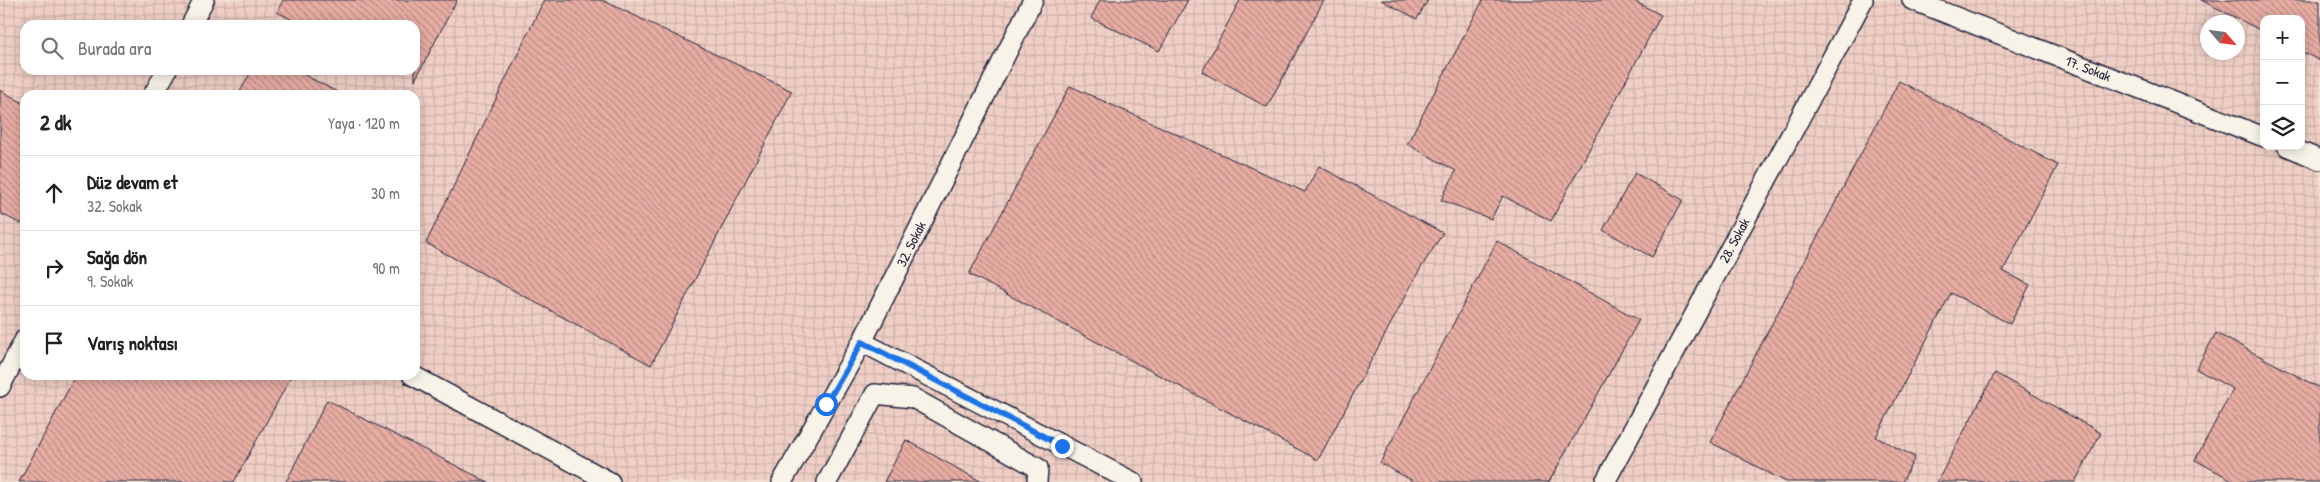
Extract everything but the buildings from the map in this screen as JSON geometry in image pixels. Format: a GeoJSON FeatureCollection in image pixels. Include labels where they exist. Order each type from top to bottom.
{"type":"FeatureCollection","features":[{"type":"Feature","properties":{"kind":"street"},"geometry":{"type":"LineString","coordinates":[[194,20],[204,0]]}},
{"type":"Feature","properties":{"kind":"street","name":"32. Sokak"},"geometry":{"type":"LineString","coordinates":[[782,482],[862,342],[1033,0]]}},
{"type":"Feature","properties":{"kind":"street","name":"28. Sokak"},"geometry":{"type":"LineString","coordinates":[[1605,482],[1863,0]]}},
{"type":"Feature","properties":{"kind":"street","name":"17. Sokak"},"geometry":{"type":"LineString","coordinates":[[1912,0],[2260,135]]}},
{"type":"Feature","properties":{"kind":"street"},"geometry":{"type":"LineString","coordinates":[[156,90],[163,75]]}},
{"type":"Feature","properties":{"kind":"street"},"geometry":{"type":"LineString","coordinates":[[2296,150],[2320,160]]}},
{"type":"Feature","properties":{"kind":"street"},"geometry":{"type":"LineString","coordinates":[[862,342],[1109,477],[1133,482]]}},
{"type":"Feature","properties":{"kind":"street"},"geometry":{"type":"LineString","coordinates":[[0,387],[20,349]]}},
{"type":"Feature","properties":{"kind":"street"},"geometry":{"type":"LineString","coordinates":[[420,379],[610,482]]}},
{"type":"Feature","properties":{"kind":"street"},"geometry":{"type":"LineString","coordinates":[[827,482],[875,394],[913,398],[1038,468],[1037,482]]}},
{"type":"Feature","properties":{"kind":"shaded area"},"geometry":{"type":"Polygon","coordinates":[[[0,0],[2320,0],[2320,482],[0,482],[0,0]]]}},
{"type":"Feature","properties":{"kind":"route"},"geometry":{"type":"LineString","coordinates":[[826,404],[862,342],[1062,446]]}}]}
